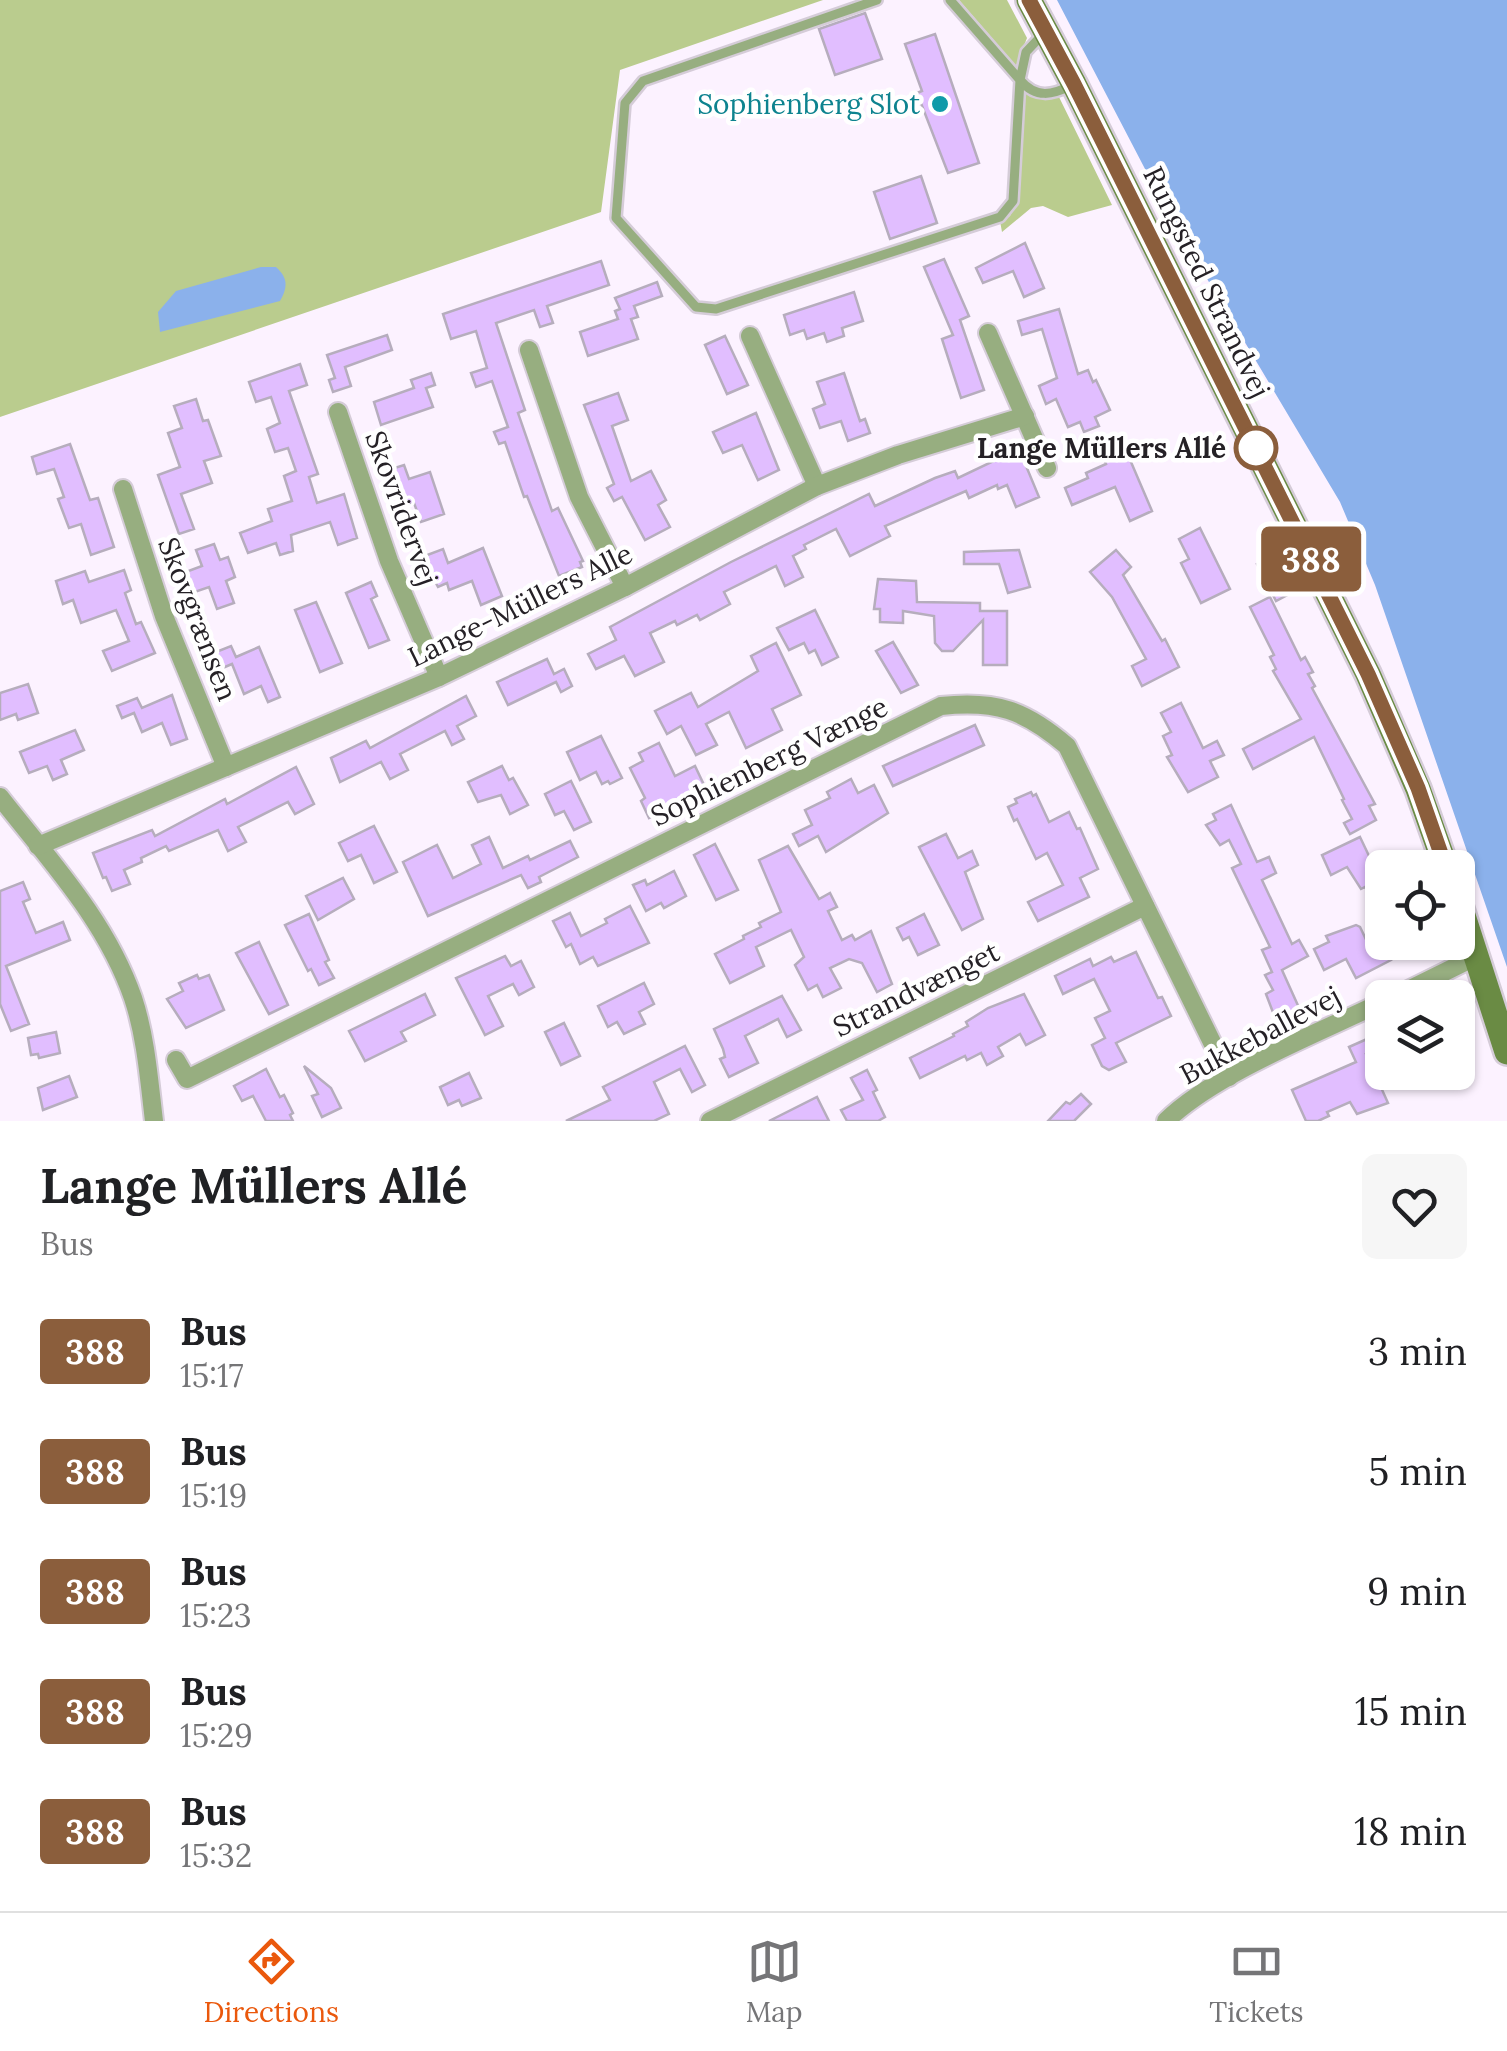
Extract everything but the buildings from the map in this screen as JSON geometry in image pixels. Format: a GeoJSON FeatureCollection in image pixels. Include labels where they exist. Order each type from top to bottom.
{"type":"FeatureCollection","features":[{"type":"Feature","properties":{"kind":"main road","name":"Rungsted Strandvej"},"geometry":{"type":"LineString","coordinates":[[1029,0],[1368,674],[1418,788],[1440,850]]}},
{"type":"Feature","properties":{"kind":"main road"},"geometry":{"type":"LineString","coordinates":[[1475,950],[1507,1052]]}},
{"type":"Feature","properties":{"kind":"street"},"geometry":{"type":"LineString","coordinates":[[988,333],[1048,468]]}},
{"type":"Feature","properties":{"kind":"street"},"geometry":{"type":"LineString","coordinates":[[750,336],[817,486]]}},
{"type":"Feature","properties":{"kind":"street"},"geometry":{"type":"LineString","coordinates":[[529,350],[579,497],[625,587]]}},
{"type":"Feature","properties":{"kind":"street","name":"Skovridervej"},"geometry":{"type":"LineString","coordinates":[[338,412],[389,561],[439,677]]}},
{"type":"Feature","properties":{"kind":"street","name":"Lange-Müllers Alle"},"geometry":{"type":"LineString","coordinates":[[38,846],[439,677],[625,587],[817,486],[898,455],[1026,416]]}},
{"type":"Feature","properties":{"kind":"street","name":"Skovgrænsen"},"geometry":{"type":"LineString","coordinates":[[123,490],[164,616],[226,767]]}},
{"type":"Feature","properties":{"kind":"street","name":"Sophienberg Vænge"},"geometry":{"type":"LineString","coordinates":[[176,1060],[187,1080],[941,706],[976,702],[1009,709],[1043,725],[1066,746],[1229,1077]]}},
{"type":"Feature","properties":{"kind":"street"},"geometry":{"type":"LineString","coordinates":[[0,798],[86,904],[111,947],[133,998],[146,1052],[154,1121]]}},
{"type":"Feature","properties":{"kind":"street","name":"Strandvænget"},"geometry":{"type":"LineString","coordinates":[[710,1121],[1145,906]]}},
{"type":"Feature","properties":{"kind":"street"},"geometry":{"type":"LineString","coordinates":[[1428,980],[1477,956]]}},
{"type":"Feature","properties":{"kind":"street","name":"Bukkeballevej"},"geometry":{"type":"LineString","coordinates":[[1166,1121],[1179,1108],[1229,1077],[1365,1010]]}},
{"type":"Feature","properties":{"kind":"lane"},"geometry":{"type":"LineString","coordinates":[[877,0],[642,81],[625,103],[616,218],[696,307],[716,309],[1000,217],[1013,201],[1020,80],[1026,52],[1046,32]]}},
{"type":"Feature","properties":{"kind":"lane"},"geometry":{"type":"LineString","coordinates":[[950,0],[1028,88],[1045,94],[1074,84]]}},
{"type":"Feature","properties":{"kind":"green space"},"geometry":{"type":"Polygon","coordinates":[[[0,0],[823,0],[620,70],[601,212],[0,417],[0,0]]]}},
{"type":"Feature","properties":{"kind":"green space"},"geometry":{"type":"Polygon","coordinates":[[[959,0],[1007,0],[1027,38],[1016,66],[959,0]]]}},
{"type":"Feature","properties":{"kind":"green space"},"geometry":{"type":"Polygon","coordinates":[[[1024,91],[1045,100],[1059,97],[1112,205],[1068,217],[1043,206],[1031,208],[1002,232],[1000,221],[1010,216],[1017,200],[1024,91]]]}},
{"type":"Feature","properties":{"kind":"water"},"geometry":{"type":"Polygon","coordinates":[[[1057,0],[1507,0],[1507,967],[1475,874],[1475,850],[1467,850],[1375,585],[1340,502],[1169,215],[1057,0]]]}},
{"type":"Feature","properties":{"kind":"water"},"geometry":{"type":"Polygon","coordinates":[[[261,267],[276,267],[283,275],[285,287],[280,301],[160,332],[158,312],[176,291],[261,267]]]}},
{"type":"Feature","properties":{"kind":"bus line","name":"388"},"geometry":{"type":"LineString","coordinates":[[1029,0],[1368,674],[1418,788],[1440,850]]}},
{"type":"Feature","properties":{"kind":"place","name":"Sophienberg Slot"},"geometry":{"type":"Point","coordinates":[940,104]}},
{"type":"Feature","properties":{"kind":"place","name":"Lange Müllers Allé"},"geometry":{"type":"Point","coordinates":[1256,448]}}]}
